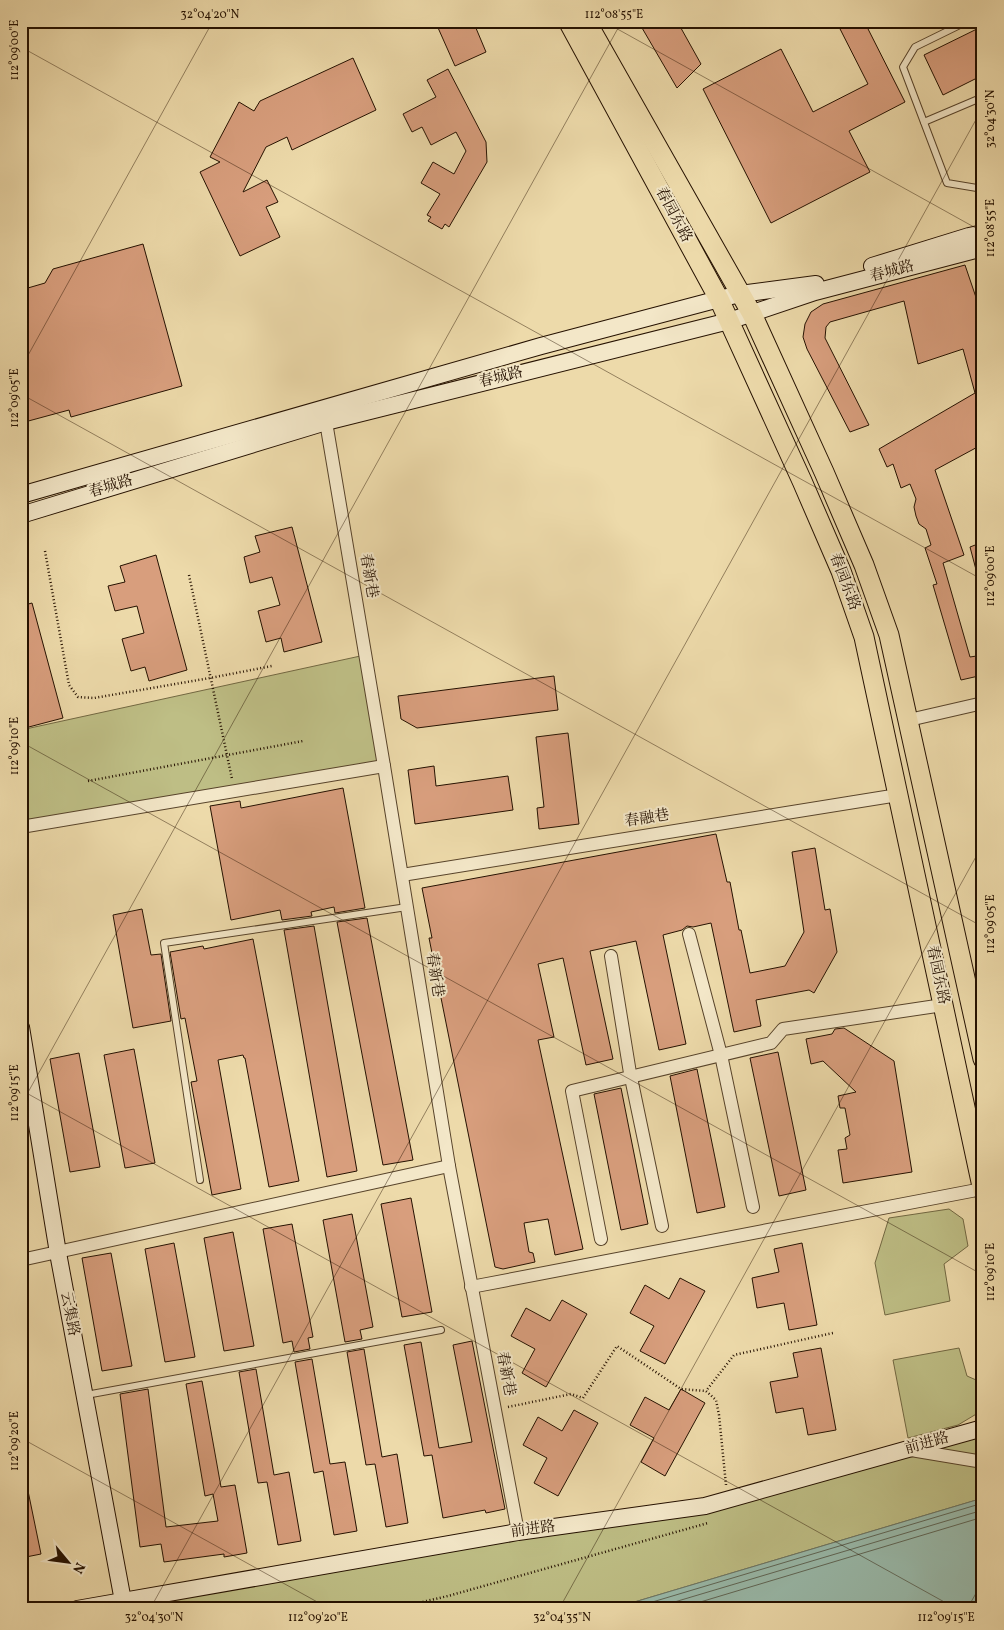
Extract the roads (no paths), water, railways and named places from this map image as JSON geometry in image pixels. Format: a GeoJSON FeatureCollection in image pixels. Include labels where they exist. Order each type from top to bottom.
{"type":"FeatureCollection","features":[{"type":"Feature","properties":{"kind":"main road","name":"春园东路"},"geometry":{"type":"LineString","coordinates":[[568,21],[719,299],[841,571],[864,638],[983,1190]]}},
{"type":"Feature","properties":{"kind":"main road","name":"春园东路"},"geometry":{"type":"LineString","coordinates":[[586,21],[752,314],[864,565],[889,636],[983,1059]]}},
{"type":"Feature","properties":{"kind":"street","name":"春城路"},"geometry":{"type":"LineString","coordinates":[[21,495],[541,346],[740,294],[813,284],[983,233]]}},
{"type":"Feature","properties":{"kind":"street","name":"春城路"},"geometry":{"type":"LineString","coordinates":[[21,515],[326,422],[729,321],[815,292],[983,248]]}},
{"type":"Feature","properties":{"kind":"street","name":"春新巷"},"geometry":{"type":"LineString","coordinates":[[326,422],[449,1166],[518,1532]]}},
{"type":"Feature","properties":{"kind":"street"},"geometry":{"type":"LineString","coordinates":[[909,720],[983,703]]}},
{"type":"Feature","properties":{"kind":"street"},"geometry":{"type":"LineString","coordinates":[[21,827],[384,766]]}},
{"type":"Feature","properties":{"kind":"street","name":"春融巷"},"geometry":{"type":"LineString","coordinates":[[402,875],[898,795]]}},
{"type":"Feature","properties":{"kind":"street"},"geometry":{"type":"LineString","coordinates":[[689,934],[721,1055],[754,1207]]}},
{"type":"Feature","properties":{"kind":"street"},"geometry":{"type":"LineString","coordinates":[[611,956],[632,1076],[662,1226]]}},
{"type":"Feature","properties":{"kind":"street"},"geometry":{"type":"LineString","coordinates":[[600,1239],[572,1091],[771,1042],[783,1029],[943,1005]]}},
{"type":"Feature","properties":{"kind":"street","name":"云集路"},"geometry":{"type":"LineString","coordinates":[[22,1038],[58,1253],[123,1600]]}},
{"type":"Feature","properties":{"kind":"street"},"geometry":{"type":"LineString","coordinates":[[21,1260],[449,1166]]}},
{"type":"Feature","properties":{"kind":"street"},"geometry":{"type":"LineString","coordinates":[[471,1287],[983,1190]]}},
{"type":"Feature","properties":{"kind":"street","name":"前进路"},"geometry":{"type":"LineString","coordinates":[[77,1609],[518,1532],[705,1506],[983,1428]]}},
{"type":"Feature","properties":{"kind":"street"},"geometry":{"type":"LineString","coordinates":[[906,1449],[983,1462]]}},
{"type":"Feature","properties":{"kind":"lane"},"geometry":{"type":"LineString","coordinates":[[968,21],[915,47],[903,67],[947,183],[983,189]]}},
{"type":"Feature","properties":{"kind":"lane"},"geometry":{"type":"LineString","coordinates":[[924,122],[983,97]]}},
{"type":"Feature","properties":{"kind":"lane"},"geometry":{"type":"LineString","coordinates":[[200,1180],[164,944],[407,907]]}},
{"type":"Feature","properties":{"kind":"lane"},"geometry":{"type":"LineString","coordinates":[[21,1218],[24,1236],[21,1239]]}},
{"type":"Feature","properties":{"kind":"lane"},"geometry":{"type":"LineString","coordinates":[[84,1396],[441,1330]]}},
{"type":"Feature","properties":{"kind":"water"},"geometry":{"type":"Polygon","coordinates":[[[983,1498],[983,1609],[611,1609],[983,1498]]]}}]}
